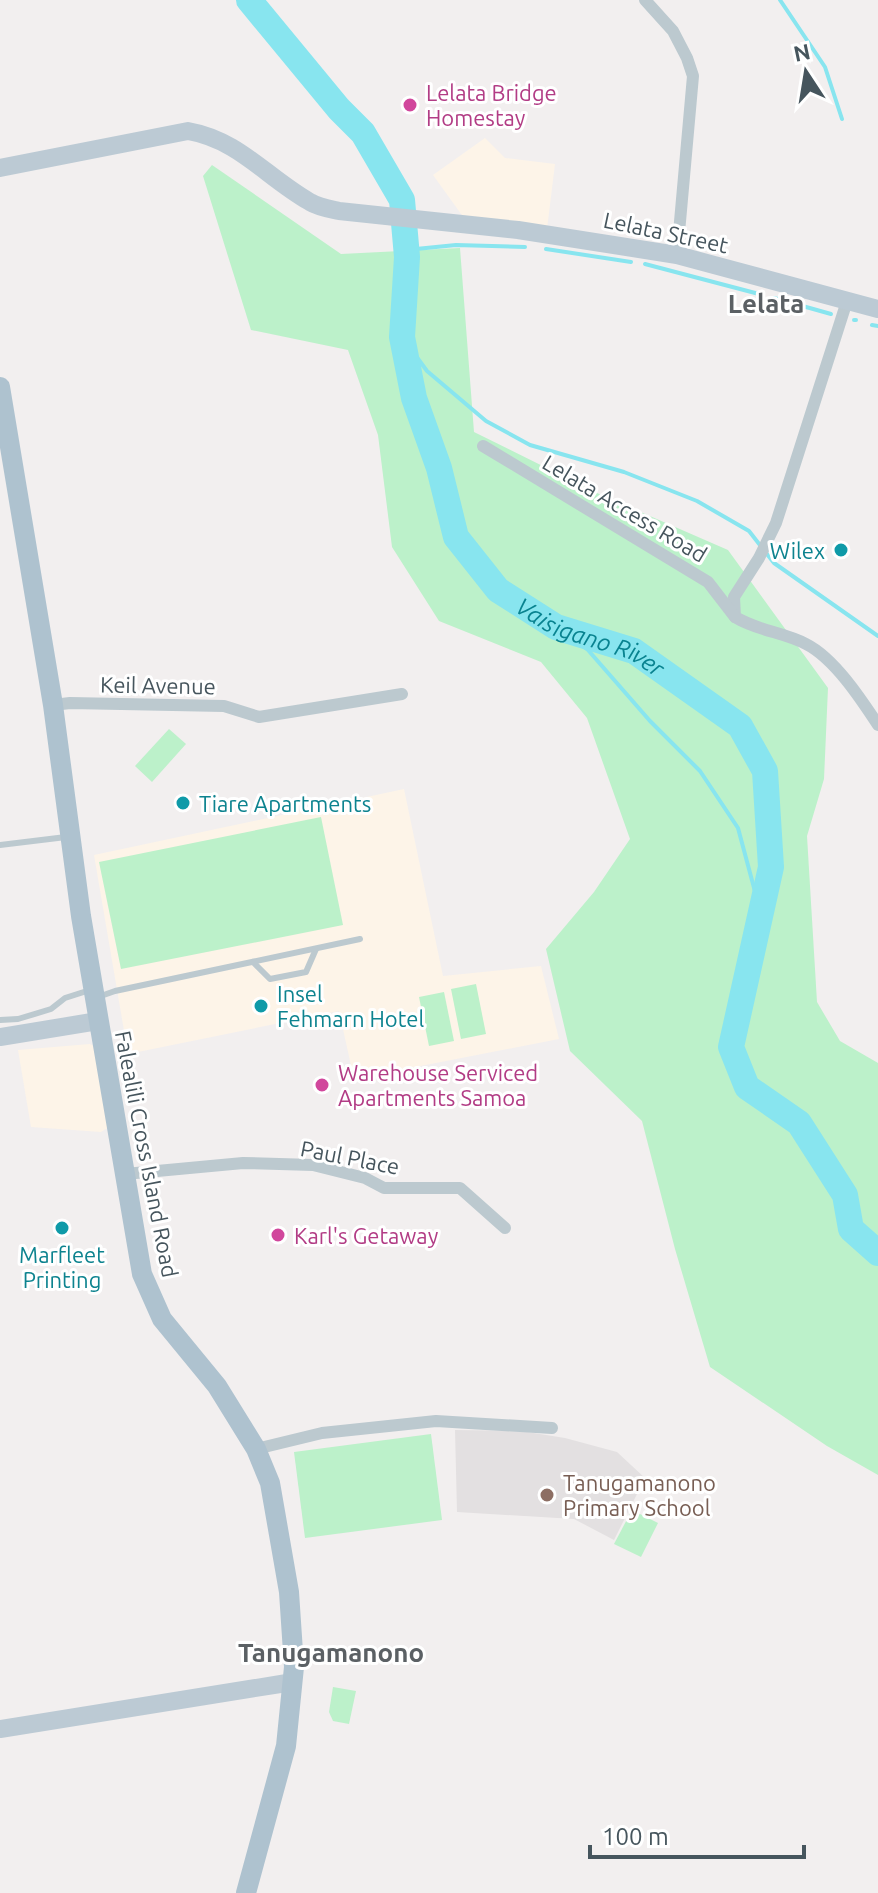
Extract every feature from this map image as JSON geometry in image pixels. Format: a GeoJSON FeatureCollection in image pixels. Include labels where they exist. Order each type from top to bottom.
{"type":"FeatureCollection","features":[{"type":"Feature","properties":{"kind":"main road","name":"Lelata Street"},"geometry":{"type":"LineString","coordinates":[[0,168],[188,131],[211,135],[239,151],[312,204],[364,215],[529,232],[677,255],[878,309]]}},
{"type":"Feature","properties":{"kind":"main road","name":"Falealili Cross Island Road"},"geometry":{"type":"LineString","coordinates":[[0,387],[53,705],[98,1021],[142,1274],[162,1319],[192,1353],[233,1409],[256,1449],[270,1483],[289,1592],[294,1636],[286,1746],[246,1893]]}},
{"type":"Feature","properties":{"kind":"main road"},"geometry":{"type":"LineString","coordinates":[[0,1037],[98,1021]]}},
{"type":"Feature","properties":{"kind":"main road"},"geometry":{"type":"LineString","coordinates":[[0,1729],[293,1682]]}},
{"type":"Feature","properties":{"kind":"street"},"geometry":{"type":"LineString","coordinates":[[645,0],[673,31],[693,76],[677,255]]}},
{"type":"Feature","properties":{"kind":"street"},"geometry":{"type":"LineString","coordinates":[[735,617],[734,597],[759,558],[776,523],[847,301]]}},
{"type":"Feature","properties":{"kind":"street","name":"Lelata Access Road"},"geometry":{"type":"LineString","coordinates":[[483,446],[708,582],[735,617],[754,628],[810,645],[842,674],[878,725]]}},
{"type":"Feature","properties":{"kind":"street","name":"Keil Avenue"},"geometry":{"type":"LineString","coordinates":[[53,705],[224,706],[259,717],[402,694]]}},
{"type":"Feature","properties":{"kind":"street","name":"Paul Place"},"geometry":{"type":"LineString","coordinates":[[125,1174],[243,1163],[313,1165],[365,1178],[384,1188],[460,1188],[505,1228]]}},
{"type":"Feature","properties":{"kind":"street"},"geometry":{"type":"LineString","coordinates":[[256,1449],[322,1433],[436,1421],[552,1428]]}},
{"type":"Feature","properties":{"kind":"lane"},"geometry":{"type":"LineString","coordinates":[[0,845],[70,837]]}},
{"type":"Feature","properties":{"kind":"lane"},"geometry":{"type":"LineString","coordinates":[[0,1020],[18,1019],[51,1009],[65,998],[115,991],[360,939]]}},
{"type":"Feature","properties":{"kind":"lane"},"geometry":{"type":"LineString","coordinates":[[253,962],[270,979],[306,972],[316,949]]}},
{"type":"Feature","properties":{"kind":"shaded area"},"geometry":{"type":"Polygon","coordinates":[[[485,138],[505,158],[555,164],[547,229],[464,218],[433,175],[485,138]]]}},
{"type":"Feature","properties":{"kind":"shaded area","name":"Insel Fehmarn Hotel"},"geometry":{"type":"Polygon","coordinates":[[[404,789],[443,976],[541,966],[559,1039],[354,1079],[339,1011],[128,1054],[94,855],[404,789]]]}},
{"type":"Feature","properties":{"kind":"shaded area"},"geometry":{"type":"Polygon","coordinates":[[[90,1044],[98,1048],[109,1127],[101,1132],[31,1127],[18,1050],[90,1044]]]}},
{"type":"Feature","properties":{"kind":"shaded area","name":"Tanugamanono Primary School"},"geometry":{"type":"Polygon","coordinates":[[[455,1430],[521,1431],[565,1438],[617,1452],[645,1478],[614,1540],[574,1519],[457,1512],[455,1430]]]}},
{"type":"Feature","properties":{"kind":"green space"},"geometry":{"type":"Polygon","coordinates":[[[212,165],[341,254],[460,248],[474,432],[597,493],[728,550],[828,688],[824,779],[807,836],[817,1002],[840,1041],[878,1063],[878,1475],[827,1446],[710,1367],[642,1121],[570,1051],[546,949],[594,892],[630,839],[587,718],[541,662],[439,621],[392,547],[378,435],[348,350],[251,330],[203,176],[212,165]]]}},
{"type":"Feature","properties":{"kind":"green space"},"geometry":{"type":"Polygon","coordinates":[[[169,729],[186,744],[152,782],[135,766],[169,729]]]}},
{"type":"Feature","properties":{"kind":"green space"},"geometry":{"type":"Polygon","coordinates":[[[321,817],[343,925],[121,969],[99,862],[321,817]]]}},
{"type":"Feature","properties":{"kind":"green space"},"geometry":{"type":"Polygon","coordinates":[[[476,984],[486,1034],[461,1039],[451,989],[476,984]]]}},
{"type":"Feature","properties":{"kind":"green space"},"geometry":{"type":"Polygon","coordinates":[[[444,992],[454,1041],[429,1046],[419,997],[444,992]]]}},
{"type":"Feature","properties":{"kind":"green space"},"geometry":{"type":"Polygon","coordinates":[[[431,1434],[442,1520],[305,1538],[294,1452],[431,1434]]]}},
{"type":"Feature","properties":{"kind":"green space"},"geometry":{"type":"Polygon","coordinates":[[[632,1510],[658,1523],[641,1557],[614,1544],[632,1510]]]}},
{"type":"Feature","properties":{"kind":"green space"},"geometry":{"type":"Polygon","coordinates":[[[333,1687],[356,1691],[349,1724],[333,1721],[329,1712],[333,1687]]]}},
{"type":"Feature","properties":{"kind":"waterway","name":"Vaisigano River"},"geometry":{"type":"LineString","coordinates":[[249,0],[339,109],[363,133],[402,200],[407,257],[402,337],[414,398],[439,468],[456,537],[498,590],[556,627],[634,651],[740,726],[765,771],[771,867],[731,1047],[747,1087],[799,1123],[845,1195],[851,1229],[878,1253]]}},
{"type":"Feature","properties":{"kind":"waterway"},"geometry":{"type":"LineString","coordinates":[[780,0],[825,67],[842,119]]}},
{"type":"Feature","properties":{"kind":"waterway"},"geometry":{"type":"LineString","coordinates":[[406,250],[456,245],[525,247]]}},
{"type":"Feature","properties":{"kind":"waterway"},"geometry":{"type":"LineString","coordinates":[[546,249],[631,262]]}},
{"type":"Feature","properties":{"kind":"waterway"},"geometry":{"type":"LineString","coordinates":[[645,264],[759,294]]}},
{"type":"Feature","properties":{"kind":"waterway"},"geometry":{"type":"LineString","coordinates":[[774,298],[831,314]]}},
{"type":"Feature","properties":{"kind":"waterway"},"geometry":{"type":"LineString","coordinates":[[872,325],[878,326]]}},
{"type":"Feature","properties":{"kind":"waterway"},"geometry":{"type":"LineString","coordinates":[[402,337],[427,371],[486,421],[530,445],[624,472],[697,501],[749,531],[774,563],[878,636]]}},
{"type":"Feature","properties":{"kind":"waterway"},"geometry":{"type":"LineString","coordinates":[[556,627],[588,650],[650,721],[700,771],[738,828],[761,914]]}},
{"type":"Feature","properties":{"kind":"place","name":"Lelata Bridge Homestay"},"geometry":{"type":"Point","coordinates":[410,105]}},
{"type":"Feature","properties":{"kind":"place","name":"Wilex"},"geometry":{"type":"Point","coordinates":[841,550]}},
{"type":"Feature","properties":{"kind":"place","name":"Tiare Apartments"},"geometry":{"type":"Point","coordinates":[183,803]}},
{"type":"Feature","properties":{"kind":"place","name":"Insel Fehmarn Hotel"},"geometry":{"type":"Point","coordinates":[261,1006]}},
{"type":"Feature","properties":{"kind":"place","name":"Warehouse Serviced Apartments Samoa"},"geometry":{"type":"Point","coordinates":[322,1085]}},
{"type":"Feature","properties":{"kind":"place","name":"Marfleet Printing"},"geometry":{"type":"Point","coordinates":[62,1228]}},
{"type":"Feature","properties":{"kind":"place","name":"Karl's Getaway"},"geometry":{"type":"Point","coordinates":[278,1235]}},
{"type":"Feature","properties":{"kind":"place","name":"Tanugamanono Primary School"},"geometry":{"type":"Point","coordinates":[547,1495]}},
{"type":"Feature","properties":{"kind":"district","name":"Lelata"},"geometry":{"type":"Point","coordinates":[766,303]}},
{"type":"Feature","properties":{"kind":"district","name":"Tanugamanono"},"geometry":{"type":"Point","coordinates":[331,1652]}}]}
